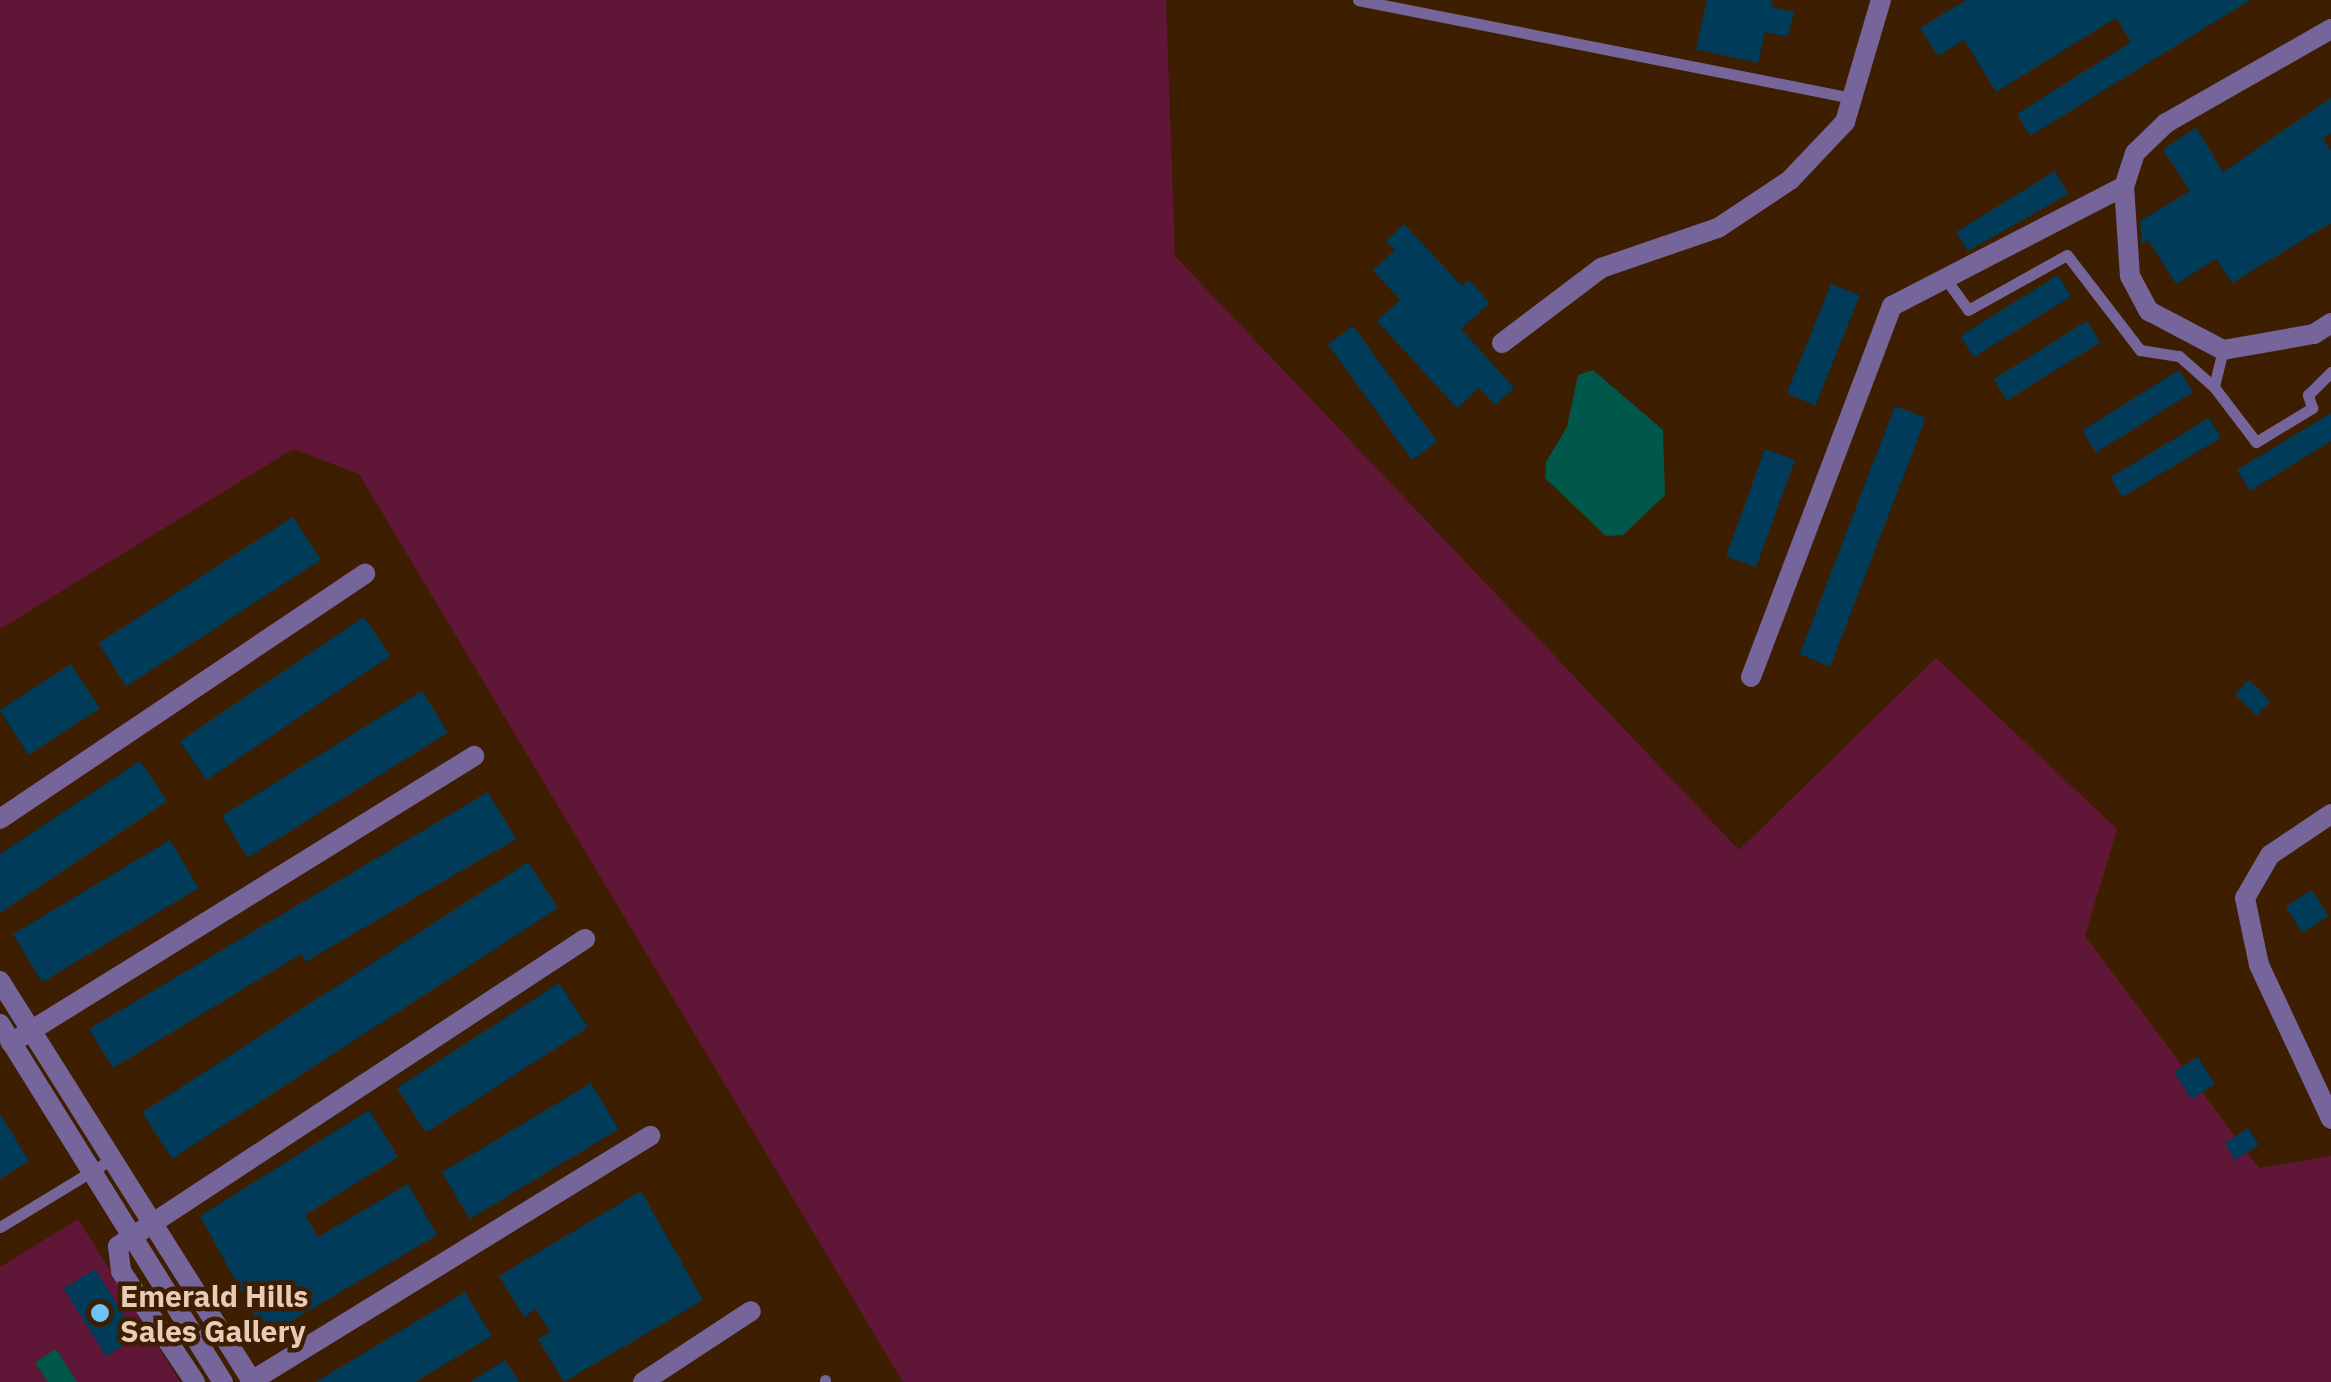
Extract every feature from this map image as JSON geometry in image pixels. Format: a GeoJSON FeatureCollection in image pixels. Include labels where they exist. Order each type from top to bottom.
{"type":"FeatureCollection","features":[{"type":"Feature","properties":{"kind":"street"},"geometry":{"type":"LineString","coordinates":[[1502,343],[1601,268],[1718,228],[1790,180],[1845,122],[1881,0]]}},
{"type":"Feature","properties":{"kind":"street"},"geometry":{"type":"LineString","coordinates":[[2331,28],[2166,123],[2135,153],[2124,186],[2130,276],[2149,311],[2222,350],[2314,334],[2331,324]]}},
{"type":"Feature","properties":{"kind":"street"},"geometry":{"type":"LineString","coordinates":[[1751,678],[1892,306],[2124,186]]}},
{"type":"Feature","properties":{"kind":"street"},"geometry":{"type":"LineString","coordinates":[[0,819],[364,574]]}},
{"type":"Feature","properties":{"kind":"street"},"geometry":{"type":"LineString","coordinates":[[223,1382],[139,1227],[101,1166],[6,1034],[31,1030],[474,756]]}},
{"type":"Feature","properties":{"kind":"street"},"geometry":{"type":"LineString","coordinates":[[2331,814],[2270,855],[2245,898],[2258,964],[2331,1119]]}},
{"type":"Feature","properties":{"kind":"street"},"geometry":{"type":"LineString","coordinates":[[195,1382],[121,1271],[118,1246],[139,1227],[586,939]]}},
{"type":"Feature","properties":{"kind":"street"},"geometry":{"type":"LineString","coordinates":[[0,981],[31,1030],[101,1166]]}},
{"type":"Feature","properties":{"kind":"street"},"geometry":{"type":"LineString","coordinates":[[139,1227],[252,1382],[650,1136]]}},
{"type":"Feature","properties":{"kind":"street"},"geometry":{"type":"LineString","coordinates":[[643,1382],[751,1311]]}},
{"type":"Feature","properties":{"kind":"lane"},"geometry":{"type":"LineString","coordinates":[[1358,0],[1852,98]]}},
{"type":"Feature","properties":{"kind":"lane"},"geometry":{"type":"LineString","coordinates":[[1945,278],[1968,310],[2067,255],[2140,350],[2179,356],[2214,387],[2256,442],[2312,408],[2308,395],[2331,372]]}},
{"type":"Feature","properties":{"kind":"lane"},"geometry":{"type":"LineString","coordinates":[[2214,387],[2222,350]]}},
{"type":"Feature","properties":{"kind":"lane"},"geometry":{"type":"LineString","coordinates":[[0,1227],[101,1166]]}},
{"type":"Feature","properties":{"kind":"shaded area"},"geometry":{"type":"Polygon","coordinates":[[[0,0],[1166,0],[1175,256],[1739,850],[1936,658],[2117,829],[2085,936],[2259,1168],[2331,1156],[2331,1382],[903,1382],[359,474],[293,449],[0,629],[0,0]]]}},
{"type":"Feature","properties":{"kind":"shaded area"},"geometry":{"type":"Polygon","coordinates":[[[78,1219],[180,1382],[0,1382],[0,1267],[78,1219]]]}},
{"type":"Feature","properties":{"kind":"water"},"geometry":{"type":"Polygon","coordinates":[[[1593,370],[1663,430],[1665,495],[1623,535],[1606,536],[1545,478],[1546,462],[1567,427],[1578,375],[1593,370]]]}},
{"type":"Feature","properties":{"kind":"water"},"geometry":{"type":"Polygon","coordinates":[[[56,1349],[77,1382],[48,1382],[35,1363],[56,1349]]]}},
{"type":"Feature","properties":{"kind":"building"},"geometry":{"type":"Polygon","coordinates":[[[1707,0],[1773,0],[1771,7],[1794,12],[1788,37],[1765,32],[1758,63],[1696,49],[1707,0]]]}},
{"type":"Feature","properties":{"kind":"building"},"geometry":{"type":"Polygon","coordinates":[[[1966,0],[2250,0],[2030,136],[2017,114],[2131,42],[2116,18],[1996,92],[1964,40],[1938,56],[1920,28],[1966,0]]]}},
{"type":"Feature","properties":{"kind":"building"},"geometry":{"type":"Polygon","coordinates":[[[2331,98],[2331,133],[2323,138],[2331,151],[2331,223],[2232,283],[2216,259],[2176,284],[2148,240],[2142,244],[2140,221],[2190,191],[2163,149],[2196,128],[2223,172],[2331,98]]]}},
{"type":"Feature","properties":{"kind":"building"},"geometry":{"type":"Polygon","coordinates":[[[2055,171],[2068,194],[1968,251],[1956,232],[2055,171]]]}},
{"type":"Feature","properties":{"kind":"building"},"geometry":{"type":"Polygon","coordinates":[[[1404,224],[1462,286],[1469,280],[1490,303],[1461,329],[1514,388],[1495,405],[1479,388],[1457,408],[1377,321],[1400,300],[1373,270],[1395,250],[1386,241],[1404,224]]]}},
{"type":"Feature","properties":{"kind":"building"},"geometry":{"type":"Polygon","coordinates":[[[2058,275],[2071,296],[1974,357],[1960,336],[2058,275]]]}},
{"type":"Feature","properties":{"kind":"building"},"geometry":{"type":"Polygon","coordinates":[[[1831,284],[1860,296],[1816,405],[1787,393],[1831,284]]]}},
{"type":"Feature","properties":{"kind":"building"},"geometry":{"type":"Polygon","coordinates":[[[2087,321],[2100,342],[2007,400],[1994,379],[2087,321]]]}},
{"type":"Feature","properties":{"kind":"building"},"geometry":{"type":"Polygon","coordinates":[[[1353,326],[1437,442],[1412,460],[1328,344],[1353,326]]]}},
{"type":"Feature","properties":{"kind":"building"},"geometry":{"type":"Polygon","coordinates":[[[2179,370],[2193,392],[2096,452],[2082,430],[2179,370]]]}},
{"type":"Feature","properties":{"kind":"building"},"geometry":{"type":"Polygon","coordinates":[[[1895,406],[1926,418],[1830,666],[1800,654],[1895,406]]]}},
{"type":"Feature","properties":{"kind":"building"},"geometry":{"type":"Polygon","coordinates":[[[2331,413],[2331,441],[2250,491],[2237,470],[2331,413]]]}},
{"type":"Feature","properties":{"kind":"building"},"geometry":{"type":"Polygon","coordinates":[[[2209,418],[2221,438],[2122,497],[2110,477],[2209,418]]]}},
{"type":"Feature","properties":{"kind":"building"},"geometry":{"type":"Polygon","coordinates":[[[1765,449],[1795,460],[1756,567],[1726,556],[1765,449]]]}},
{"type":"Feature","properties":{"kind":"building"},"geometry":{"type":"Polygon","coordinates":[[[293,517],[321,560],[126,686],[98,643],[293,517]]]}},
{"type":"Feature","properties":{"kind":"building"},"geometry":{"type":"Polygon","coordinates":[[[364,617],[390,656],[206,780],[180,741],[364,617]]]}},
{"type":"Feature","properties":{"kind":"building"},"geometry":{"type":"Polygon","coordinates":[[[71,664],[100,708],[29,755],[0,710],[71,664]]]}},
{"type":"Feature","properties":{"kind":"building"},"geometry":{"type":"Polygon","coordinates":[[[2249,680],[2270,701],[2256,715],[2235,694],[2249,680]]]}},
{"type":"Feature","properties":{"kind":"building"},"geometry":{"type":"Polygon","coordinates":[[[422,691],[448,733],[248,858],[222,816],[422,691]]]}},
{"type":"Feature","properties":{"kind":"building"},"geometry":{"type":"Polygon","coordinates":[[[140,761],[167,801],[0,913],[0,854],[140,761]]]}},
{"type":"Feature","properties":{"kind":"building"},"geometry":{"type":"Polygon","coordinates":[[[488,792],[516,839],[305,962],[301,954],[113,1068],[89,1029],[488,792]]]}},
{"type":"Feature","properties":{"kind":"building"},"geometry":{"type":"Polygon","coordinates":[[[170,840],[199,888],[42,982],[13,934],[170,840]]]}},
{"type":"Feature","properties":{"kind":"building"},"geometry":{"type":"Polygon","coordinates":[[[528,862],[558,908],[172,1159],[142,1113],[528,862]]]}},
{"type":"Feature","properties":{"kind":"building"},"geometry":{"type":"Polygon","coordinates":[[[2312,890],[2328,916],[2302,933],[2286,906],[2312,890]]]}},
{"type":"Feature","properties":{"kind":"building"},"geometry":{"type":"Polygon","coordinates":[[[559,983],[588,1027],[426,1133],[397,1088],[559,983]]]}},
{"type":"Feature","properties":{"kind":"building"},"geometry":{"type":"Polygon","coordinates":[[[2198,1057],[2215,1084],[2191,1099],[2174,1072],[2198,1057]]]}},
{"type":"Feature","properties":{"kind":"building"},"geometry":{"type":"Polygon","coordinates":[[[591,1083],[619,1129],[470,1219],[442,1173],[591,1083]]]}},
{"type":"Feature","properties":{"kind":"building"},"geometry":{"type":"Polygon","coordinates":[[[369,1110],[398,1157],[305,1215],[318,1237],[408,1184],[437,1235],[266,1336],[200,1216],[369,1110]]]}},
{"type":"Feature","properties":{"kind":"building"},"geometry":{"type":"Polygon","coordinates":[[[0,1114],[29,1161],[0,1179],[0,1114]]]}},
{"type":"Feature","properties":{"kind":"building"},"geometry":{"type":"Polygon","coordinates":[[[2248,1128],[2259,1145],[2235,1160],[2225,1143],[2248,1128]]]}},
{"type":"Feature","properties":{"kind":"building"},"geometry":{"type":"Polygon","coordinates":[[[641,1191],[703,1300],[564,1382],[538,1339],[550,1332],[536,1309],[524,1317],[499,1276],[641,1191]]]}},
{"type":"Feature","properties":{"kind":"building","name":"Emerald Hills Sales Gallery"},"geometry":{"type":"Polygon","coordinates":[[[95,1269],[137,1337],[106,1356],[64,1289],[95,1269]]]}},
{"type":"Feature","properties":{"kind":"building"},"geometry":{"type":"Polygon","coordinates":[[[465,1292],[492,1336],[415,1382],[316,1382],[465,1292]]]}},
{"type":"Feature","properties":{"kind":"building"},"geometry":{"type":"Polygon","coordinates":[[[505,1360],[519,1382],[470,1382],[505,1360]]]}},
{"type":"Feature","properties":{"kind":"place","name":"Emerald Hills Sales Gallery"},"geometry":{"type":"Point","coordinates":[100,1313]}}]}
